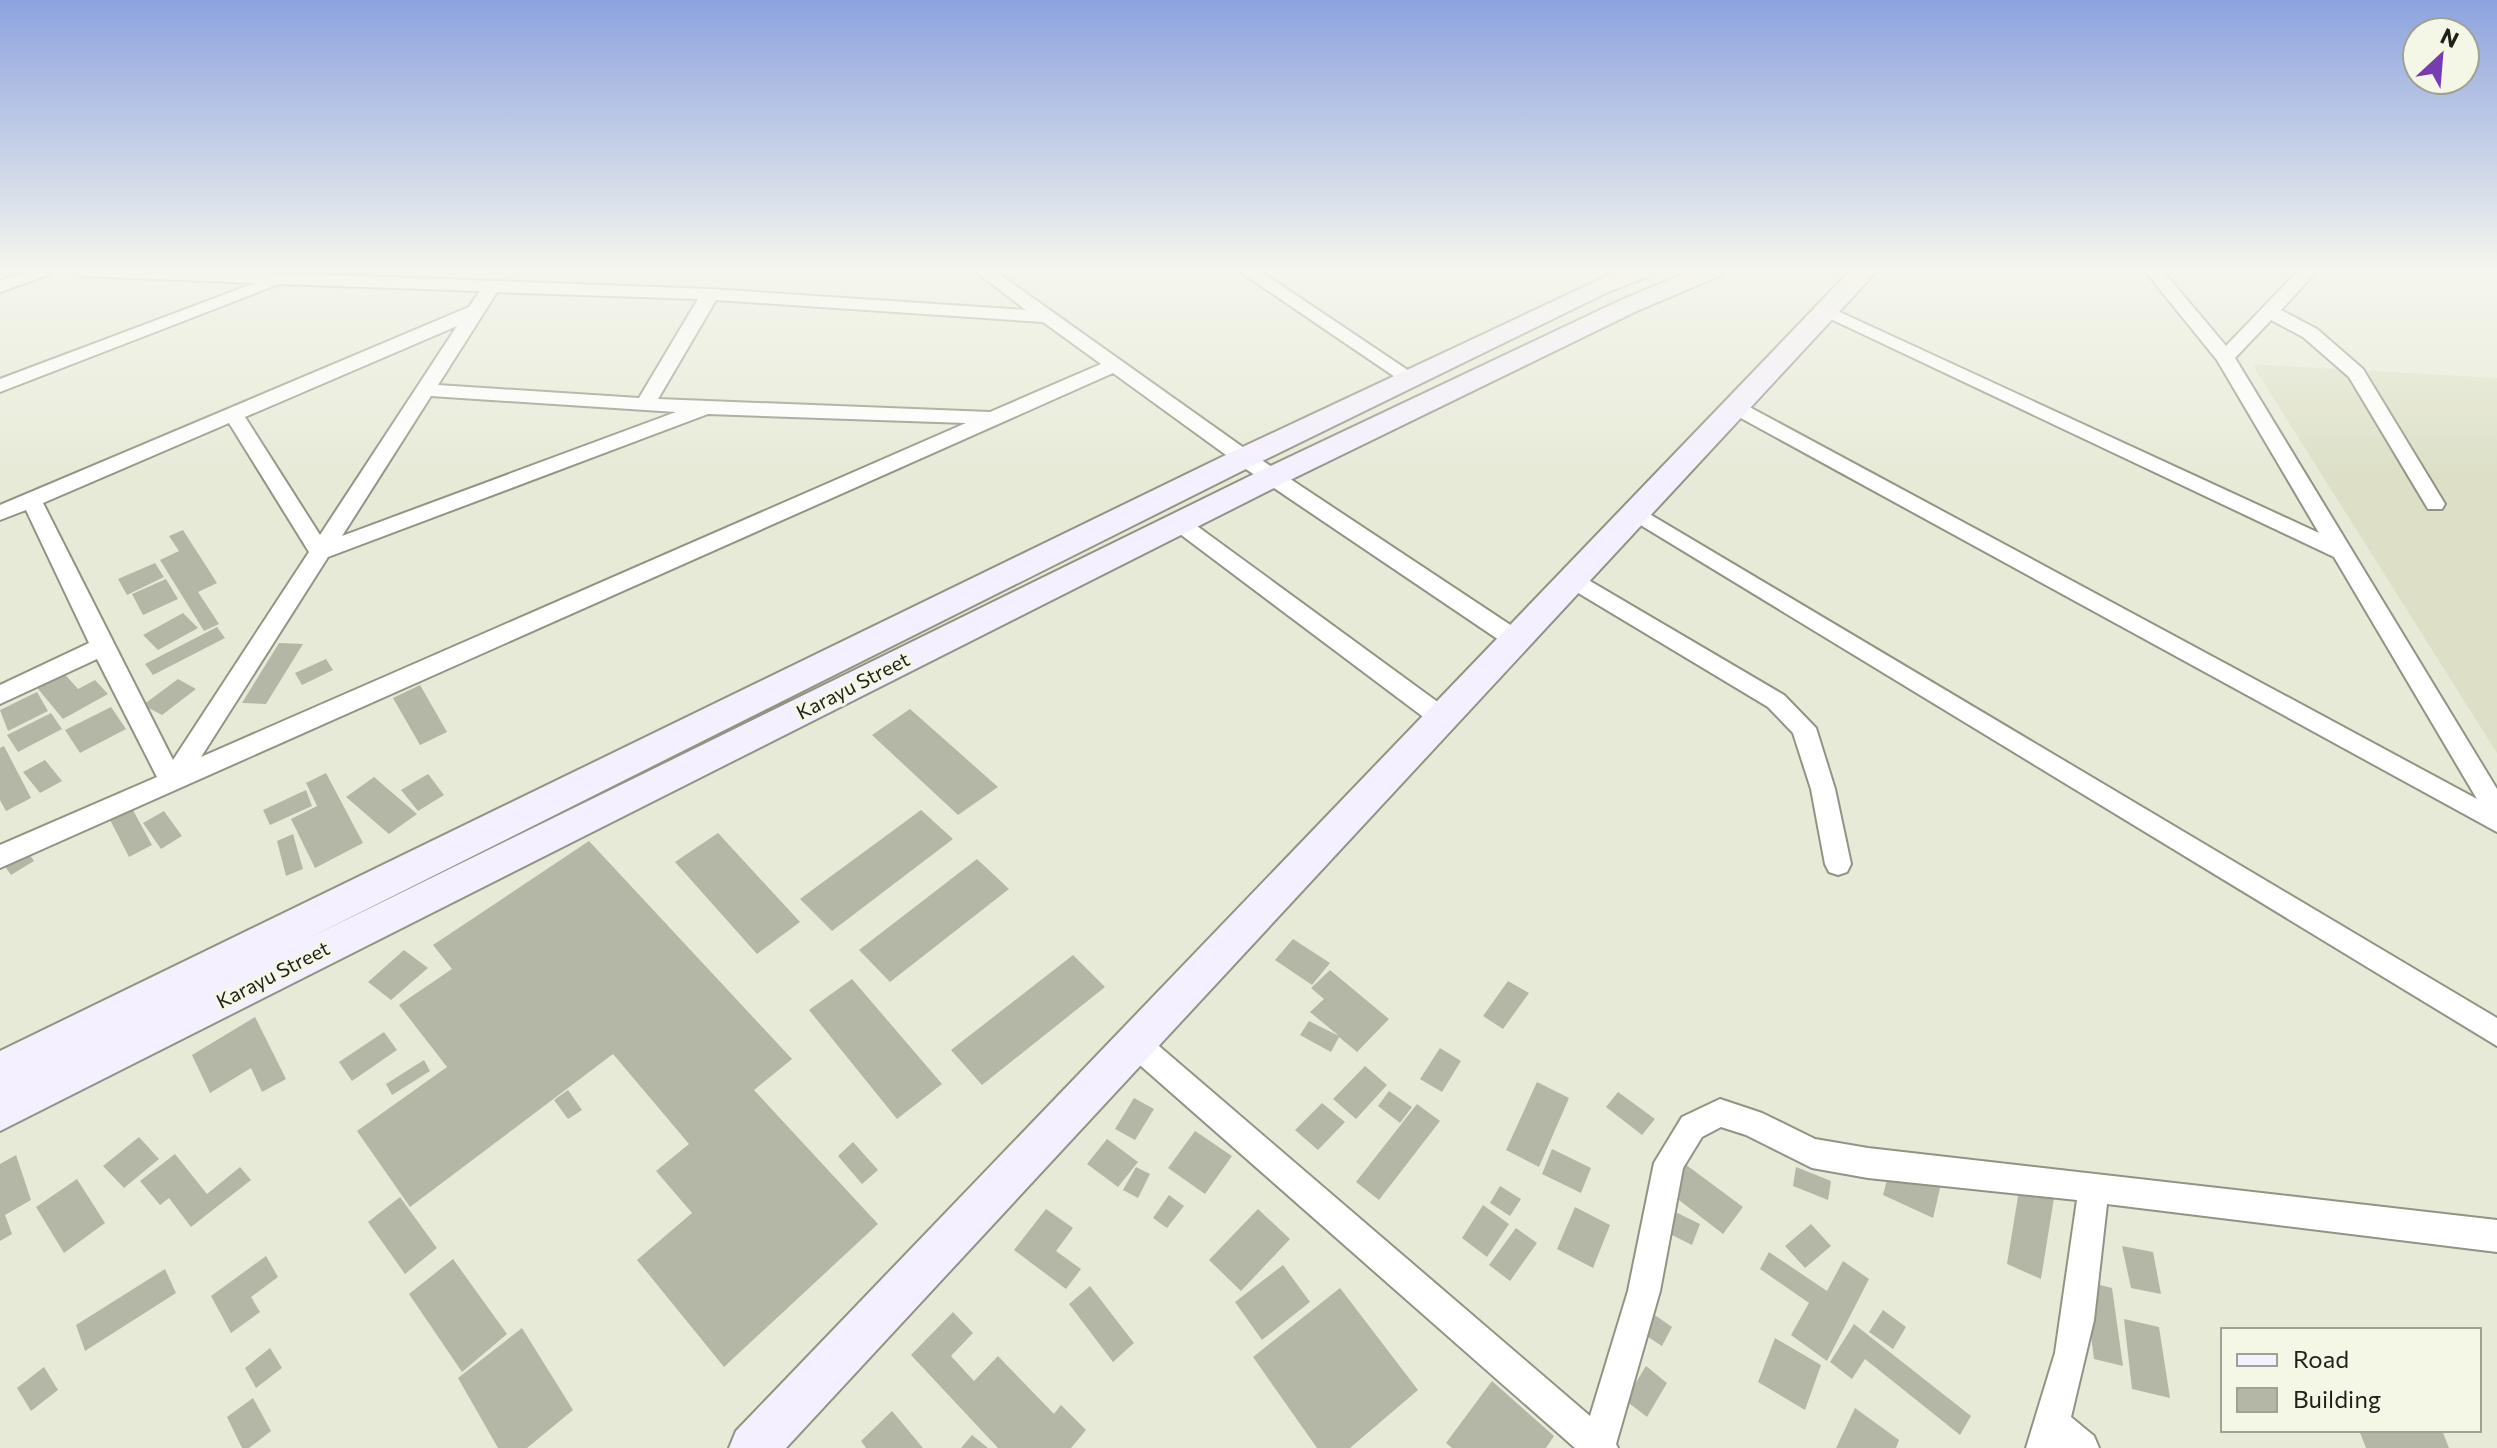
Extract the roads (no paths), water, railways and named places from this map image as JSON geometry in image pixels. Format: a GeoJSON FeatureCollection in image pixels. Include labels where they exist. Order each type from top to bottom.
{"type":"FeatureCollection","features":[{"type":"Feature","properties":{"kind":"main road","name":"Karayu Street"},"geometry":{"type":"LineString","coordinates":[[0,1111],[1179,523],[1258,468],[1411,379],[1494,339]]}},
{"type":"Feature","properties":{"kind":"main road","name":"Karayu Street"},"geometry":{"type":"LineString","coordinates":[[0,1072],[1258,468],[1553,339]]}},
{"type":"Feature","properties":{"kind":"main road"},"geometry":{"type":"LineString","coordinates":[[753,1448],[1800,339]]}},
{"type":"Feature","properties":{"kind":"street"},"geometry":{"type":"LineString","coordinates":[[0,386],[124,339]]}},
{"type":"Feature","properties":{"kind":"street"},"geometry":{"type":"LineString","coordinates":[[0,513],[411,339]]}},
{"type":"Feature","properties":{"kind":"street"},"geometry":{"type":"LineString","coordinates":[[172,782],[458,339]]}},
{"type":"Feature","properties":{"kind":"street"},"geometry":{"type":"LineString","coordinates":[[645,404],[684,339]]}},
{"type":"Feature","properties":{"kind":"street"},"geometry":{"type":"LineString","coordinates":[[1078,339],[1258,468],[1516,640]]}},
{"type":"Feature","properties":{"kind":"street"},"geometry":{"type":"LineString","coordinates":[[1350,339],[1411,379]]}},
{"type":"Feature","properties":{"kind":"street"},"geometry":{"type":"LineString","coordinates":[[1882,339],[2342,552]]}},
{"type":"Feature","properties":{"kind":"street"},"geometry":{"type":"LineString","coordinates":[[2210,339],[2225,357],[2497,811]]}},
{"type":"Feature","properties":{"kind":"street"},"geometry":{"type":"LineString","coordinates":[[2225,357],[2243,339]]}},
{"type":"Feature","properties":{"kind":"street"},"geometry":{"type":"LineString","coordinates":[[2316,339],[2356,373],[2435,504]]}},
{"type":"Feature","properties":{"kind":"street"},"geometry":{"type":"LineString","coordinates":[[0,857],[1114,365]]}},
{"type":"Feature","properties":{"kind":"street"},"geometry":{"type":"LineString","coordinates":[[425,390],[706,408],[993,417]]}},
{"type":"Feature","properties":{"kind":"street"},"geometry":{"type":"LineString","coordinates":[[1735,407],[2497,822]]}},
{"type":"Feature","properties":{"kind":"street"},"geometry":{"type":"LineString","coordinates":[[320,552],[706,408]]}},
{"type":"Feature","properties":{"kind":"street"},"geometry":{"type":"LineString","coordinates":[[233,414],[320,552]]}},
{"type":"Feature","properties":{"kind":"street"},"geometry":{"type":"LineString","coordinates":[[31,499],[102,647],[172,782]]}},
{"type":"Feature","properties":{"kind":"street"},"geometry":{"type":"LineString","coordinates":[[1636,513],[2497,1033]]}},
{"type":"Feature","properties":{"kind":"street"},"geometry":{"type":"LineString","coordinates":[[1179,523],[1442,718]]}},
{"type":"Feature","properties":{"kind":"street"},"geometry":{"type":"LineString","coordinates":[[1573,579],[1776,701],[1804,728],[1823,789],[1838,864]]}},
{"type":"Feature","properties":{"kind":"street"},"geometry":{"type":"LineString","coordinates":[[0,695],[102,647]]}},
{"type":"Feature","properties":{"kind":"street"},"geometry":{"type":"LineString","coordinates":[[1135,1043],[1600,1448],[1644,1291],[1669,1163],[1692,1127],[1720,1113],[1752,1123],[1812,1153],[1868,1163],[2497,1236]]}},
{"type":"Feature","properties":{"kind":"street"},"geometry":{"type":"LineString","coordinates":[[2082,1448],[2048,1436],[2076,1337],[2094,1187]]}}]}
